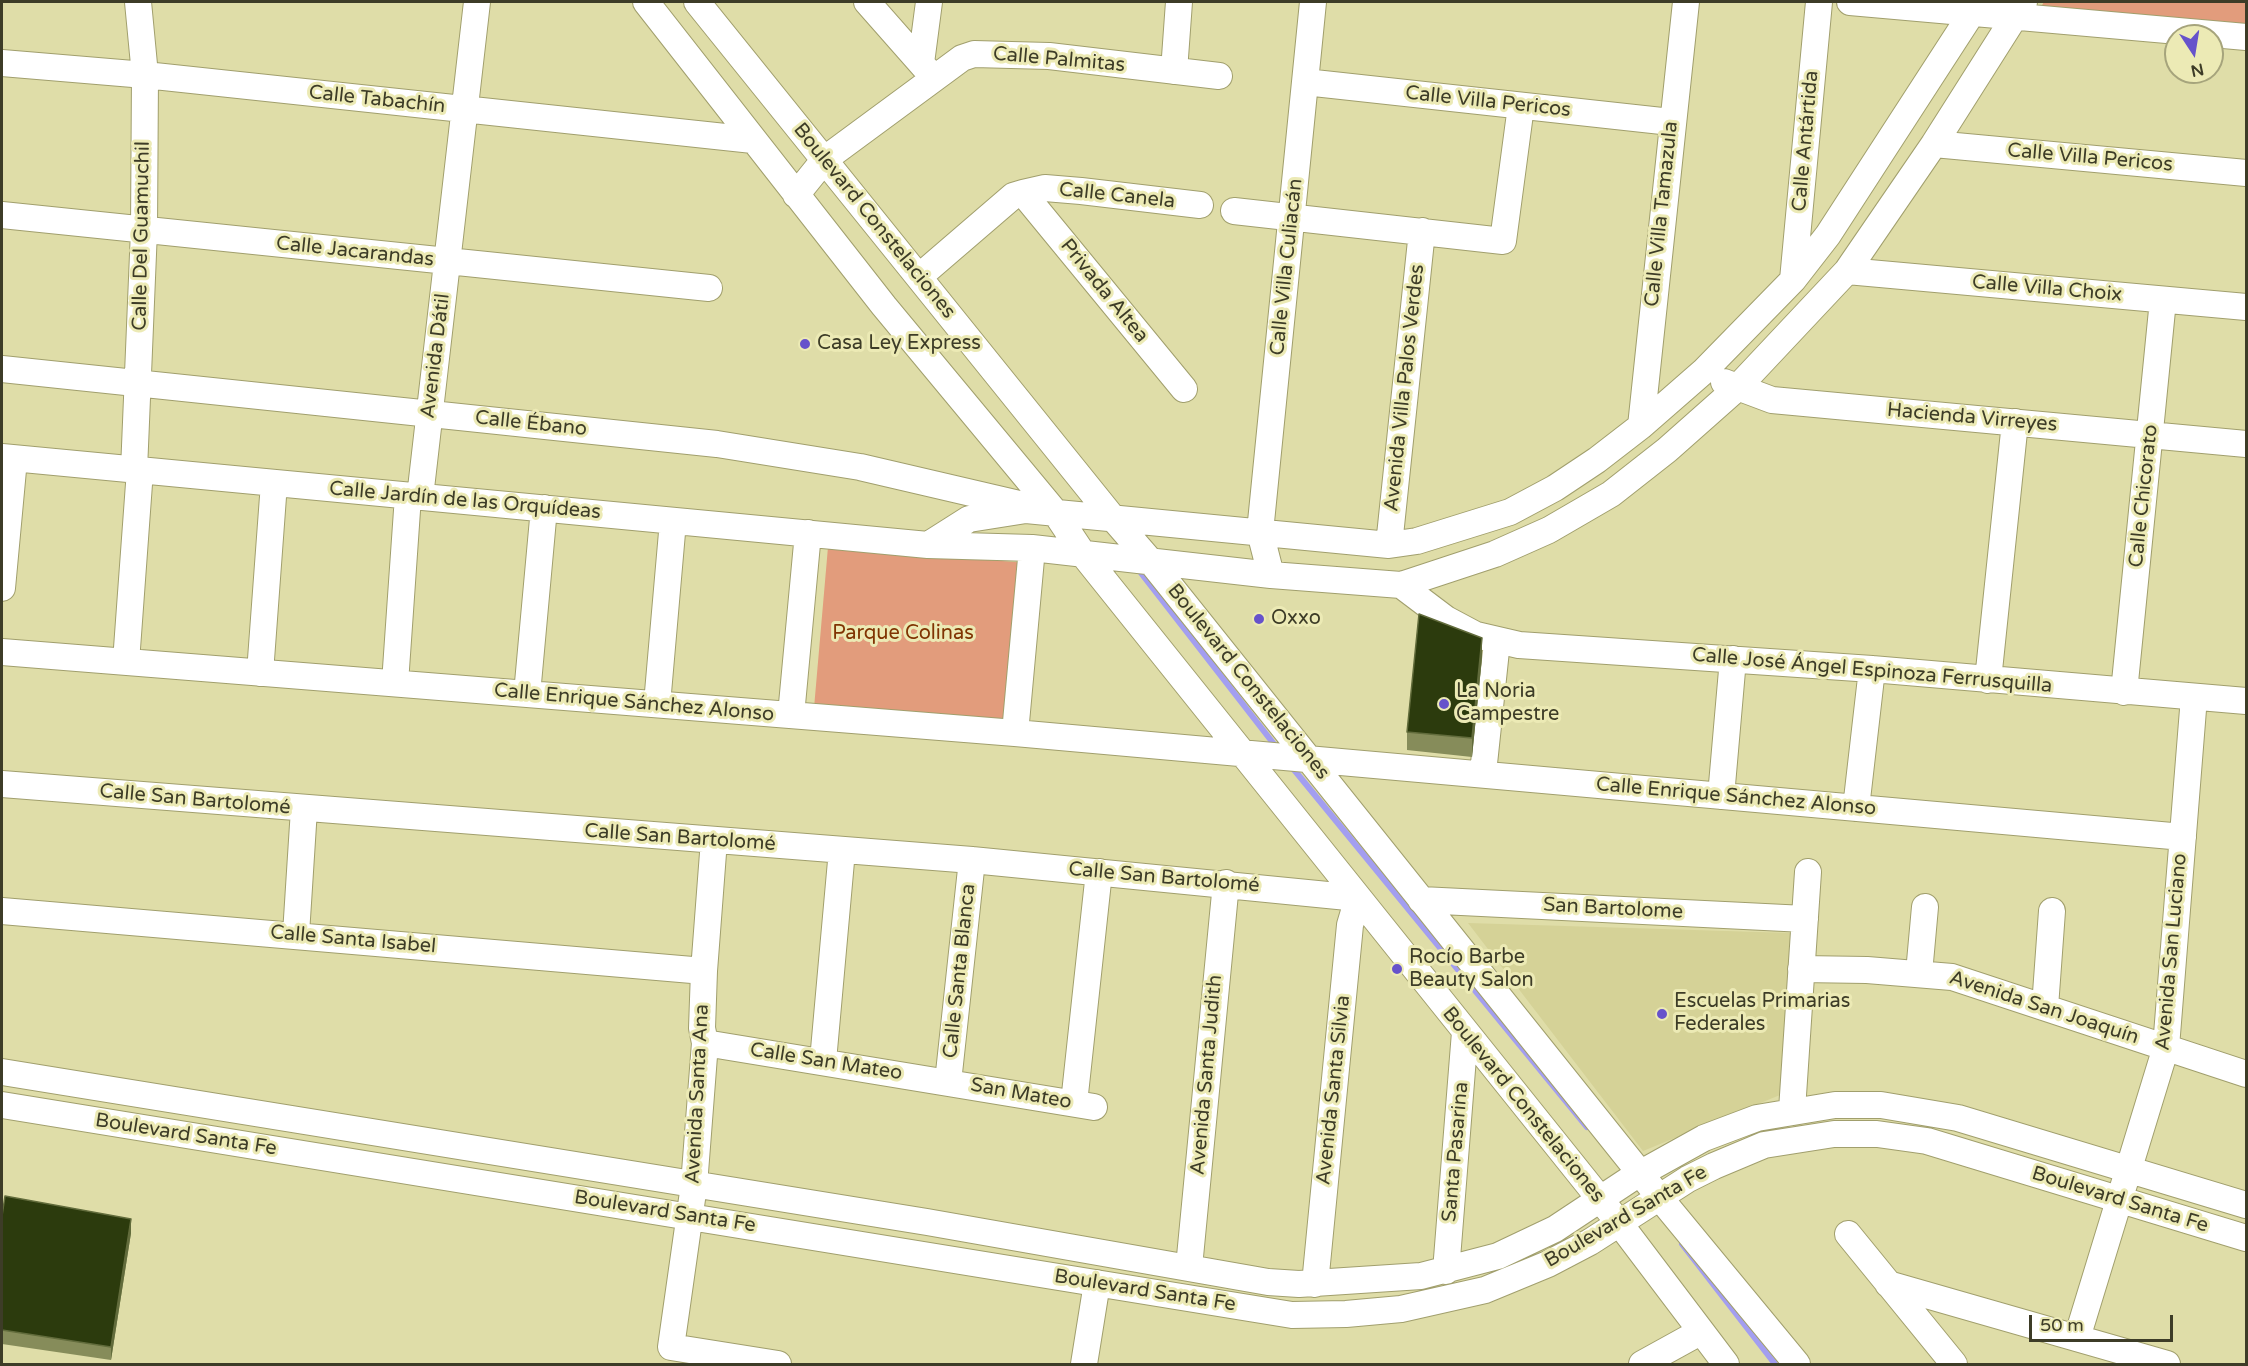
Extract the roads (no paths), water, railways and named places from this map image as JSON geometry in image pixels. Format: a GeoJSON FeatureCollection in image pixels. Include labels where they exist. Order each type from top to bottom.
{"type":"FeatureCollection","features":[{"type":"Feature","properties":{"kind":"street","name":"Calle Del Guamuchil"},"geometry":{"type":"LineString","coordinates":[[126,662],[137,470],[144,230],[145,75],[138,2]]}},
{"type":"Feature","properties":{"kind":"street","name":"Avenida Dátil"},"geometry":{"type":"LineString","coordinates":[[395,683],[414,496],[430,413],[477,2]]}},
{"type":"Feature","properties":{"kind":"street","name":"Boulevard Constelaciones"},"geometry":{"type":"LineString","coordinates":[[646,2],[753,140],[800,189],[884,306],[1055,512],[1083,554],[1278,758],[1421,900],[1636,1176],[1641,1210],[1700,1332],[1726,1365]]}},
{"type":"Feature","properties":{"kind":"street","name":"Boulevard Constelaciones"},"geometry":{"type":"LineString","coordinates":[[697,2],[823,163],[920,276],[1112,517],[1152,563],[1278,758],[1358,898],[1465,1032],[1606,1197],[1641,1210],[1797,1365]]}},
{"type":"Feature","properties":{"kind":"street"},"geometry":{"type":"LineString","coordinates":[[867,2],[927,71]]}},
{"type":"Feature","properties":{"kind":"street"},"geometry":{"type":"LineString","coordinates":[[927,71],[929,2]]}},
{"type":"Feature","properties":{"kind":"street"},"geometry":{"type":"LineString","coordinates":[[1174,71],[1179,2]]}},
{"type":"Feature","properties":{"kind":"street","name":"Calle Villa Culiacán"},"geometry":{"type":"LineString","coordinates":[[1260,532],[1312,2]]}},
{"type":"Feature","properties":{"kind":"street","name":"Calle Villa Tamazula"},"geometry":{"type":"LineString","coordinates":[[1641,426],[1671,122],[1686,2]]}},
{"type":"Feature","properties":{"kind":"street","name":"Calle Antártida"},"geometry":{"type":"LineString","coordinates":[[1793,280],[1819,2]]}},
{"type":"Feature","properties":{"kind":"street"},"geometry":{"type":"LineString","coordinates":[[1850,2],[2019,9],[2247,37]]}},
{"type":"Feature","properties":{"kind":"street"},"geometry":{"type":"LineString","coordinates":[[928,545],[969,519],[1026,510],[1389,545],[1417,541],[1510,512],[1597,460],[1641,426],[1704,371],[1793,280],[1828,235],[1975,7]]}},
{"type":"Feature","properties":{"kind":"street"},"geometry":{"type":"LineString","coordinates":[[1401,585],[1495,554],[1549,530],[1611,494],[1667,450],[1737,388],[1847,271],[1934,144],[2019,9]]}},
{"type":"Feature","properties":{"kind":"street","name":"Calle Palmitas"},"geometry":{"type":"LineString","coordinates":[[800,189],[823,163],[927,71],[962,58],[990,53],[1049,56],[1219,76]]}},
{"type":"Feature","properties":{"kind":"street","name":"Calle Tabachín"},"geometry":{"type":"LineString","coordinates":[[2,63],[145,75],[753,140]]}},
{"type":"Feature","properties":{"kind":"street","name":"Calle Villa Pericos"},"geometry":{"type":"LineString","coordinates":[[1305,82],[1671,122]]}},
{"type":"Feature","properties":{"kind":"street"},"geometry":{"type":"LineString","coordinates":[[1234,211],[1503,241],[1521,106]]}},
{"type":"Feature","properties":{"kind":"street","name":"Calle Villa Pericos"},"geometry":{"type":"LineString","coordinates":[[1934,144],[2247,173]]}},
{"type":"Feature","properties":{"kind":"street","name":"Calle Canela"},"geometry":{"type":"LineString","coordinates":[[920,276],[1013,196],[1023,193],[1045,188],[1081,190],[1200,205]]}},
{"type":"Feature","properties":{"kind":"street","name":"Privada Altea"},"geometry":{"type":"LineString","coordinates":[[1023,193],[1184,389]]}},
{"type":"Feature","properties":{"kind":"street","name":"Calle Jacarandas"},"geometry":{"type":"LineString","coordinates":[[2,215],[710,288]]}},
{"type":"Feature","properties":{"kind":"street","name":"Avenida Villa Palos Verdes"},"geometry":{"type":"LineString","coordinates":[[1389,545],[1422,231]]}},
{"type":"Feature","properties":{"kind":"street","name":"Calle Villa Choix"},"geometry":{"type":"LineString","coordinates":[[1847,271],[2247,307]]}},
{"type":"Feature","properties":{"kind":"street","name":"Calle Chicorato"},"geometry":{"type":"LineString","coordinates":[[2124,692],[2163,300]]}},
{"type":"Feature","properties":{"kind":"street","name":"Calle Ébano"},"geometry":{"type":"LineString","coordinates":[[2,369],[717,444],[860,467],[1055,512]]}},
{"type":"Feature","properties":{"kind":"street","name":"Hacienda Virreyes"},"geometry":{"type":"LineString","coordinates":[[1704,371],[1737,388],[1772,400],[2247,444]]}},
{"type":"Feature","properties":{"kind":"street"},"geometry":{"type":"LineString","coordinates":[[1989,680],[2015,422]]}},
{"type":"Feature","properties":{"kind":"street"},"geometry":{"type":"LineString","coordinates":[[2,588],[8,458]]}},
{"type":"Feature","properties":{"kind":"street","name":"Calle Jardín de las Orquídeas"},"geometry":{"type":"LineString","coordinates":[[8,458],[928,545],[1032,548],[1271,575],[1401,585]]}},
{"type":"Feature","properties":{"kind":"street"},"geometry":{"type":"LineString","coordinates":[[260,673],[274,483]]}},
{"type":"Feature","properties":{"kind":"street"},"geometry":{"type":"LineString","coordinates":[[526,694],[544,508]]}},
{"type":"Feature","properties":{"kind":"street"},"geometry":{"type":"LineString","coordinates":[[657,704],[673,521]]}},
{"type":"Feature","properties":{"kind":"street"},"geometry":{"type":"LineString","coordinates":[[1260,532],[1271,575]]}},
{"type":"Feature","properties":{"kind":"street"},"geometry":{"type":"LineString","coordinates":[[791,715],[808,533]]}},
{"type":"Feature","properties":{"kind":"street"},"geometry":{"type":"LineString","coordinates":[[1015,733],[1032,548]]}},
{"type":"Feature","properties":{"kind":"street","name":"Calle José Ángel Espinoza Ferrusquilla"},"geometry":{"type":"LineString","coordinates":[[1401,585],[1446,619],[1476,635],[1497,641],[1872,669],[2247,702]]}},
{"type":"Feature","properties":{"kind":"street"},"geometry":{"type":"LineString","coordinates":[[1483,773],[1497,641]]}},
{"type":"Feature","properties":{"kind":"street","name":"Calle Enrique Sánchez Alonso"},"geometry":{"type":"LineString","coordinates":[[2,652],[1015,733],[2183,837]]}},
{"type":"Feature","properties":{"kind":"street"},"geometry":{"type":"LineString","coordinates":[[1721,796],[1733,659]]}},
{"type":"Feature","properties":{"kind":"street"},"geometry":{"type":"LineString","coordinates":[[1856,808],[1872,669]]}},
{"type":"Feature","properties":{"kind":"street","name":"Avenida San Luciano"},"geometry":{"type":"LineString","coordinates":[[2077,1338],[2166,1047],[2194,697]]}},
{"type":"Feature","properties":{"kind":"street","name":"Calle San Bartolomé"},"geometry":{"type":"LineString","coordinates":[[2,784],[972,860],[1226,883],[1358,898]]}},
{"type":"Feature","properties":{"kind":"street"},"geometry":{"type":"LineString","coordinates":[[296,934],[304,809]]}},
{"type":"Feature","properties":{"kind":"street","name":"Avenida Santa Ana"},"geometry":{"type":"LineString","coordinates":[[714,840],[704,971],[702,1028],[705,1043],[694,1185],[671,1347],[778,1365]]}},
{"type":"Feature","properties":{"kind":"street"},"geometry":{"type":"LineString","coordinates":[[823,1062],[842,850]]}},
{"type":"Feature","properties":{"kind":"street","name":"Calle Santa Blanca"},"geometry":{"type":"LineString","coordinates":[[948,1082],[972,860]]}},
{"type":"Feature","properties":{"kind":"street","name":"San Mateo"},"geometry":{"type":"LineString","coordinates":[[948,1082],[1084,1105],[1099,872]]}},
{"type":"Feature","properties":{"kind":"street"},"geometry":{"type":"LineString","coordinates":[[1792,1110],[1808,872]]}},
{"type":"Feature","properties":{"kind":"street","name":"Avenida Santa Judith"},"geometry":{"type":"LineString","coordinates":[[1189,1267],[1226,883]]}},
{"type":"Feature","properties":{"kind":"street","name":"Avenida Santa Silvia"},"geometry":{"type":"LineString","coordinates":[[1315,1284],[1350,925],[1358,898]]}},
{"type":"Feature","properties":{"kind":"street","name":"San Bartolome"},"geometry":{"type":"LineString","coordinates":[[1421,900],[1805,919]]}},
{"type":"Feature","properties":{"kind":"street"},"geometry":{"type":"LineString","coordinates":[[1919,973],[1925,907]]}},
{"type":"Feature","properties":{"kind":"street","name":"Calle Santa Isabel"},"geometry":{"type":"LineString","coordinates":[[2,911],[296,934],[704,971]]}},
{"type":"Feature","properties":{"kind":"street"},"geometry":{"type":"LineString","coordinates":[[2045,1007],[2052,911]]}},
{"type":"Feature","properties":{"kind":"street","name":"Avenida San Joaquín"},"geometry":{"type":"LineString","coordinates":[[1802,969],[1919,973],[1952,977],[2247,1074]]}},
{"type":"Feature","properties":{"kind":"street","name":"Santa Pasarina"},"geometry":{"type":"LineString","coordinates":[[1446,1271],[1465,1032]]}},
{"type":"Feature","properties":{"kind":"street","name":"Calle San Mateo"},"geometry":{"type":"LineString","coordinates":[[705,1043],[948,1082]]}},
{"type":"Feature","properties":{"kind":"street","name":"Boulevard Santa Fe"},"geometry":{"type":"LineString","coordinates":[[2,1072],[1189,1267],[1268,1282],[1315,1284],[1400,1279],[1446,1271],[1518,1248],[1606,1197],[1636,1176],[1712,1134],[1757,1118],[1792,1110],[1859,1104],[1909,1109],[1958,1118],[2247,1205]]}},
{"type":"Feature","properties":{"kind":"street","name":"Boulevard Santa Fe"},"geometry":{"type":"LineString","coordinates":[[2,1105],[689,1215],[1292,1315],[1392,1310],[1447,1301],[1485,1290],[1548,1264],[1714,1166],[1764,1145],[1811,1136],[1856,1133],[1927,1141],[2247,1238]]}},
{"type":"Feature","properties":{"kind":"street"},"geometry":{"type":"LineString","coordinates":[[1848,1234],[1954,1365]]}},
{"type":"Feature","properties":{"kind":"street"},"geometry":{"type":"LineString","coordinates":[[1084,1365],[1097,1283]]}},
{"type":"Feature","properties":{"kind":"street"},"geometry":{"type":"LineString","coordinates":[[1888,1284],[2077,1338],[2115,1356],[2167,1365]]}},
{"type":"Feature","properties":{"kind":"street"},"geometry":{"type":"LineString","coordinates":[[1642,1365],[1700,1332]]}},
{"type":"Feature","properties":{"kind":"waterway"},"geometry":{"type":"LineString","coordinates":[[1141,573],[1277,748]]}},
{"type":"Feature","properties":{"kind":"waterway"},"geometry":{"type":"LineString","coordinates":[[1291,766],[1587,1127]]}},
{"type":"Feature","properties":{"kind":"waterway"},"geometry":{"type":"LineString","coordinates":[[1682,1244],[1775,1364]]}},
{"type":"Feature","properties":{"kind":"place","name":"Casa Ley Express"},"geometry":{"type":"Point","coordinates":[805,344]}},
{"type":"Feature","properties":{"kind":"place","name":"Oxxo"},"geometry":{"type":"Point","coordinates":[1259,619]}},
{"type":"Feature","properties":{"kind":"place","name":"La Noria Campestre"},"geometry":{"type":"Point","coordinates":[1444,704]}},
{"type":"Feature","properties":{"kind":"place","name":"Rocío Barbe Beauty Salon"},"geometry":{"type":"Point","coordinates":[1397,969]}},
{"type":"Feature","properties":{"kind":"place","name":"Escuelas Primarias Federales"},"geometry":{"type":"Point","coordinates":[1662,1014]}},
{"type":"Feature","properties":{"kind":"park label","name":"Parque Colinas"},"geometry":{"type":"Point","coordinates":[903,634]}}]}
